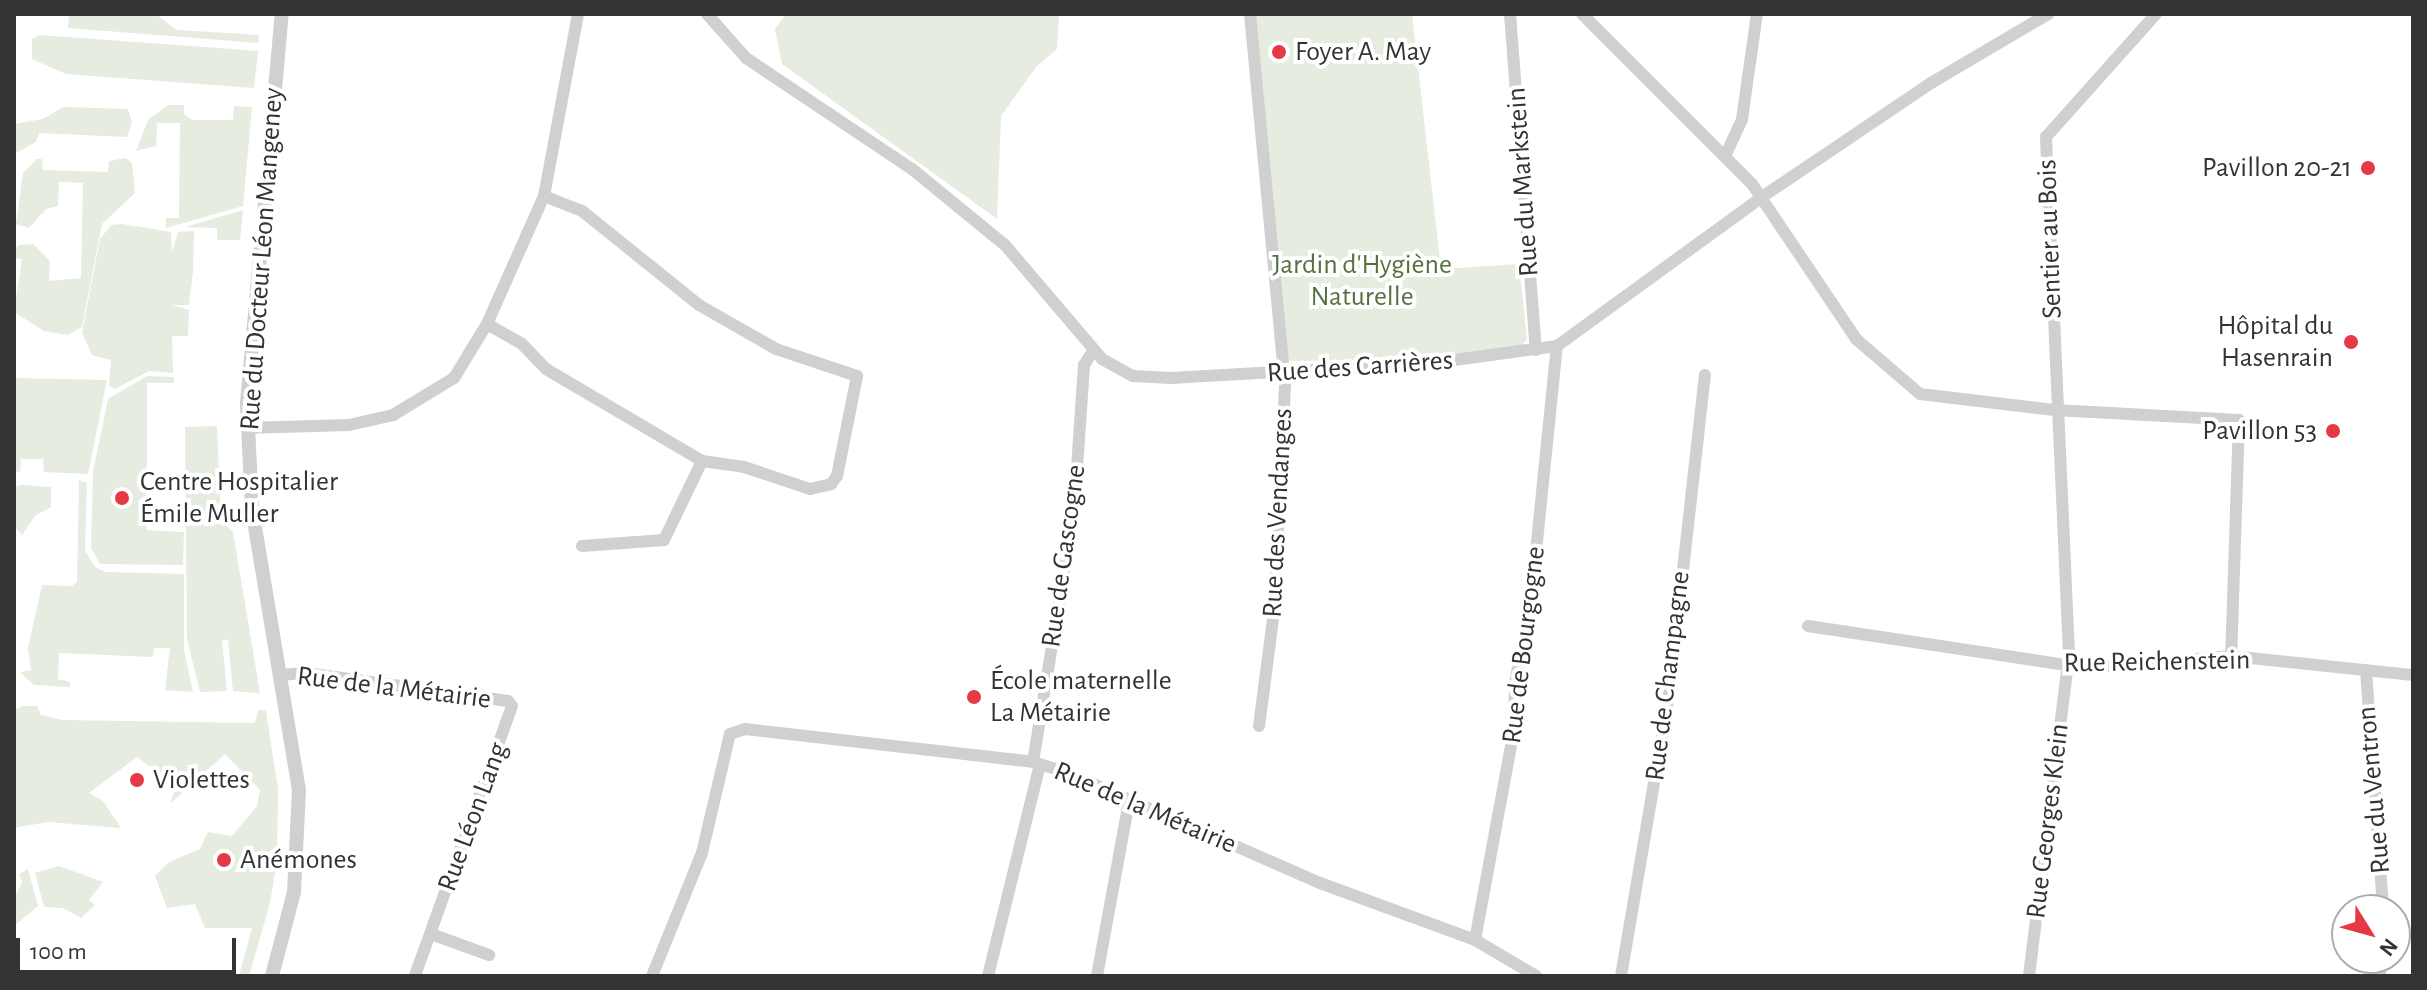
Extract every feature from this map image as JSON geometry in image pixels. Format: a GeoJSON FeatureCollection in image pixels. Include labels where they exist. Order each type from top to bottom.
{"type":"FeatureCollection","features":[{"type":"Feature","properties":{"kind":"street","name":"Rue du Docteur Léon Mangeney"},"geometry":{"type":"LineString","coordinates":[[272,976],[294,892],[300,816],[281,675],[252,510],[247,428],[282,14]]}},
{"type":"Feature","properties":{"kind":"street"},"geometry":{"type":"LineString","coordinates":[[247,428],[349,425],[393,415],[454,378],[487,324],[544,196],[578,14]]}},
{"type":"Feature","properties":{"kind":"street","name":"Rue des Carrières"},"geometry":{"type":"LineString","coordinates":[[707,14],[746,58],[912,169],[1005,245],[1093,351],[1133,376],[1425,364],[1557,346],[1759,199],[1931,83],[2048,14]]}},
{"type":"Feature","properties":{"kind":"street","name":"Rue des Vendanges"},"geometry":{"type":"LineString","coordinates":[[1250,14],[1285,385],[1274,611],[1259,726]]}},
{"type":"Feature","properties":{"kind":"street","name":"Rue du Markstein"},"geometry":{"type":"LineString","coordinates":[[1510,14],[1536,350]]}},
{"type":"Feature","properties":{"kind":"street"},"geometry":{"type":"LineString","coordinates":[[1582,14],[1726,154],[1856,339],[1915,391],[1970,403],[2239,420],[2231,656]]}},
{"type":"Feature","properties":{"kind":"street"},"geometry":{"type":"LineString","coordinates":[[1726,154],[1742,119],[1757,14]]}},
{"type":"Feature","properties":{"kind":"street","name":"Sentier au Bois"},"geometry":{"type":"LineString","coordinates":[[2067,666],[2046,137],[2156,14]]}},
{"type":"Feature","properties":{"kind":"street"},"geometry":{"type":"LineString","coordinates":[[487,324],[522,344],[546,369],[702,461],[744,467],[810,489],[831,484],[841,464],[857,376],[776,349],[712,313],[582,211],[544,196]]}},
{"type":"Feature","properties":{"kind":"street","name":"Rue de Bourgogne"},"geometry":{"type":"LineString","coordinates":[[1475,940],[1514,730],[1515,684],[1533,581],[1557,346]]}},
{"type":"Feature","properties":{"kind":"street","name":"Rue de Gascogne"},"geometry":{"type":"LineString","coordinates":[[988,976],[1037,764],[1074,512],[1084,365],[1093,351]]}},
{"type":"Feature","properties":{"kind":"street","name":"Rue de Champagne"},"geometry":{"type":"LineString","coordinates":[[1621,976],[1669,695],[1705,375]]}},
{"type":"Feature","properties":{"kind":"street"},"geometry":{"type":"LineString","coordinates":[[582,546],[664,540],[702,461]]}},
{"type":"Feature","properties":{"kind":"street","name":"Rue Reichenstein"},"geometry":{"type":"LineString","coordinates":[[1808,626],[2067,666],[2231,656],[2413,675]]}},
{"type":"Feature","properties":{"kind":"street","name":"Rue Georges Klein"},"geometry":{"type":"LineString","coordinates":[[2029,976],[2067,666]]}},
{"type":"Feature","properties":{"kind":"street","name":"Rue du Ventron"},"geometry":{"type":"LineString","coordinates":[[2366,670],[2382,894]]}},
{"type":"Feature","properties":{"kind":"street","name":"Rue de la Métairie"},"geometry":{"type":"LineString","coordinates":[[281,675],[306,673],[508,701]]}},
{"type":"Feature","properties":{"kind":"street","name":"Rue Léon Lang"},"geometry":{"type":"LineString","coordinates":[[415,976],[511,718],[508,701]]}},
{"type":"Feature","properties":{"kind":"street","name":"Rue de la Métairie"},"geometry":{"type":"LineString","coordinates":[[652,976],[702,853],[730,734],[756,730],[1037,764],[1320,883],[1475,940],[1536,976]]}},
{"type":"Feature","properties":{"kind":"street"},"geometry":{"type":"LineString","coordinates":[[1097,976],[1129,801]]}},
{"type":"Feature","properties":{"kind":"street"},"geometry":{"type":"LineString","coordinates":[[431,934],[489,955]]}},
{"type":"Feature","properties":{"kind":"green space"},"geometry":{"type":"Polygon","coordinates":[[[69,14],[156,14],[176,30],[259,35],[258,43],[68,28],[69,14]]]}},
{"type":"Feature","properties":{"kind":"green space"},"geometry":{"type":"Polygon","coordinates":[[[786,14],[1059,14],[1057,49],[1036,67],[1001,116],[997,219],[782,64],[775,29],[786,14]]]}},
{"type":"Feature","properties":{"kind":"green space","name":"Jardin d'Hygiène Naturelle"},"geometry":{"type":"Polygon","coordinates":[[[1254,14],[1412,14],[1441,269],[1519,264],[1527,339],[1519,349],[1437,359],[1285,361],[1254,14]]]}},
{"type":"Feature","properties":{"kind":"green space"},"geometry":{"type":"Polygon","coordinates":[[[39,35],[258,51],[254,88],[66,74],[32,59],[32,39],[39,35]]]}},
{"type":"Feature","properties":{"kind":"green space"},"geometry":{"type":"Polygon","coordinates":[[[168,105],[184,105],[184,114],[192,120],[233,120],[234,106],[252,107],[243,206],[166,228],[166,218],[179,218],[180,123],[157,123],[156,146],[136,151],[148,120],[168,105]]]}},
{"type":"Feature","properties":{"kind":"green space"},"geometry":{"type":"Polygon","coordinates":[[[63,107],[128,109],[132,123],[127,137],[39,133],[36,142],[14,154],[14,124],[43,119],[63,107]]]}},
{"type":"Feature","properties":{"kind":"green space"},"geometry":{"type":"Polygon","coordinates":[[[126,158],[132,163],[135,193],[102,224],[82,327],[68,335],[44,331],[14,312],[22,259],[14,258],[14,250],[19,245],[33,244],[50,261],[49,281],[81,278],[83,183],[59,182],[58,206],[46,209],[29,228],[16,224],[23,173],[37,159],[42,159],[43,170],[108,172],[109,161],[126,158]]]}},
{"type":"Feature","properties":{"kind":"green space"},"geometry":{"type":"Polygon","coordinates":[[[243,210],[240,240],[217,240],[217,228],[185,227],[243,210]]]}},
{"type":"Feature","properties":{"kind":"green space"},"geometry":{"type":"Polygon","coordinates":[[[111,225],[171,232],[172,252],[178,232],[194,231],[193,271],[189,305],[172,305],[189,310],[188,336],[172,336],[173,373],[149,371],[115,389],[109,386],[111,360],[92,355],[82,332],[100,239],[111,225]]]}},
{"type":"Feature","properties":{"kind":"green space"},"geometry":{"type":"Polygon","coordinates":[[[147,376],[174,377],[174,383],[147,383],[147,530],[184,532],[183,565],[100,564],[91,548],[93,472],[108,399],[147,376]]]}},
{"type":"Feature","properties":{"kind":"green space"},"geometry":{"type":"Polygon","coordinates":[[[14,378],[107,380],[88,474],[44,472],[43,459],[21,459],[20,472],[14,471],[14,378]]]}},
{"type":"Feature","properties":{"kind":"green space"},"geometry":{"type":"Polygon","coordinates":[[[217,426],[221,521],[233,532],[260,693],[233,691],[228,639],[222,641],[227,691],[200,692],[187,639],[185,427],[217,426]]]}},
{"type":"Feature","properties":{"kind":"green space"},"geometry":{"type":"Polygon","coordinates":[[[79,480],[87,483],[85,551],[95,567],[105,572],[184,574],[184,650],[193,692],[165,690],[170,648],[154,648],[153,657],[59,653],[58,679],[70,682],[70,687],[34,685],[20,672],[31,670],[28,648],[42,585],[72,586],[77,582],[79,480]]]}},
{"type":"Feature","properties":{"kind":"green space"},"geometry":{"type":"Polygon","coordinates":[[[14,487],[51,487],[51,507],[35,516],[22,535],[14,526],[14,487]]]}},
{"type":"Feature","properties":{"kind":"green space"},"geometry":{"type":"Polygon","coordinates":[[[37,706],[41,715],[62,720],[255,723],[258,710],[266,711],[278,789],[277,860],[270,903],[249,976],[239,976],[252,928],[205,928],[195,904],[167,908],[155,876],[169,862],[200,849],[208,832],[232,836],[257,806],[260,790],[225,754],[170,804],[176,786],[137,757],[89,793],[103,801],[121,828],[48,822],[14,828],[14,710],[37,706]]]}},
{"type":"Feature","properties":{"kind":"green space"},"geometry":{"type":"Polygon","coordinates":[[[59,866],[103,882],[89,900],[95,905],[81,918],[63,908],[44,907],[35,873],[59,866]]]}},
{"type":"Feature","properties":{"kind":"green space"},"geometry":{"type":"Polygon","coordinates":[[[28,869],[38,906],[14,926],[14,899],[22,882],[19,874],[28,869]]]}},
{"type":"Feature","properties":{"kind":"place","name":"Foyer A. May"},"geometry":{"type":"Point","coordinates":[1279,52]}},
{"type":"Feature","properties":{"kind":"place","name":"Pavillon 20-21"},"geometry":{"type":"Point","coordinates":[2368,168]}},
{"type":"Feature","properties":{"kind":"place","name":"Hôpital du Hasenrain"},"geometry":{"type":"Point","coordinates":[2351,342]}},
{"type":"Feature","properties":{"kind":"place","name":"Pavillon 53"},"geometry":{"type":"Point","coordinates":[2333,431]}},
{"type":"Feature","properties":{"kind":"place","name":"Centre Hospitalier Émile Muller"},"geometry":{"type":"Point","coordinates":[122,498]}},
{"type":"Feature","properties":{"kind":"place","name":"École maternelle La Métairie"},"geometry":{"type":"Point","coordinates":[974,697]}},
{"type":"Feature","properties":{"kind":"place","name":"Violettes"},"geometry":{"type":"Point","coordinates":[137,780]}},
{"type":"Feature","properties":{"kind":"place","name":"Anémones"},"geometry":{"type":"Point","coordinates":[224,860]}}]}
